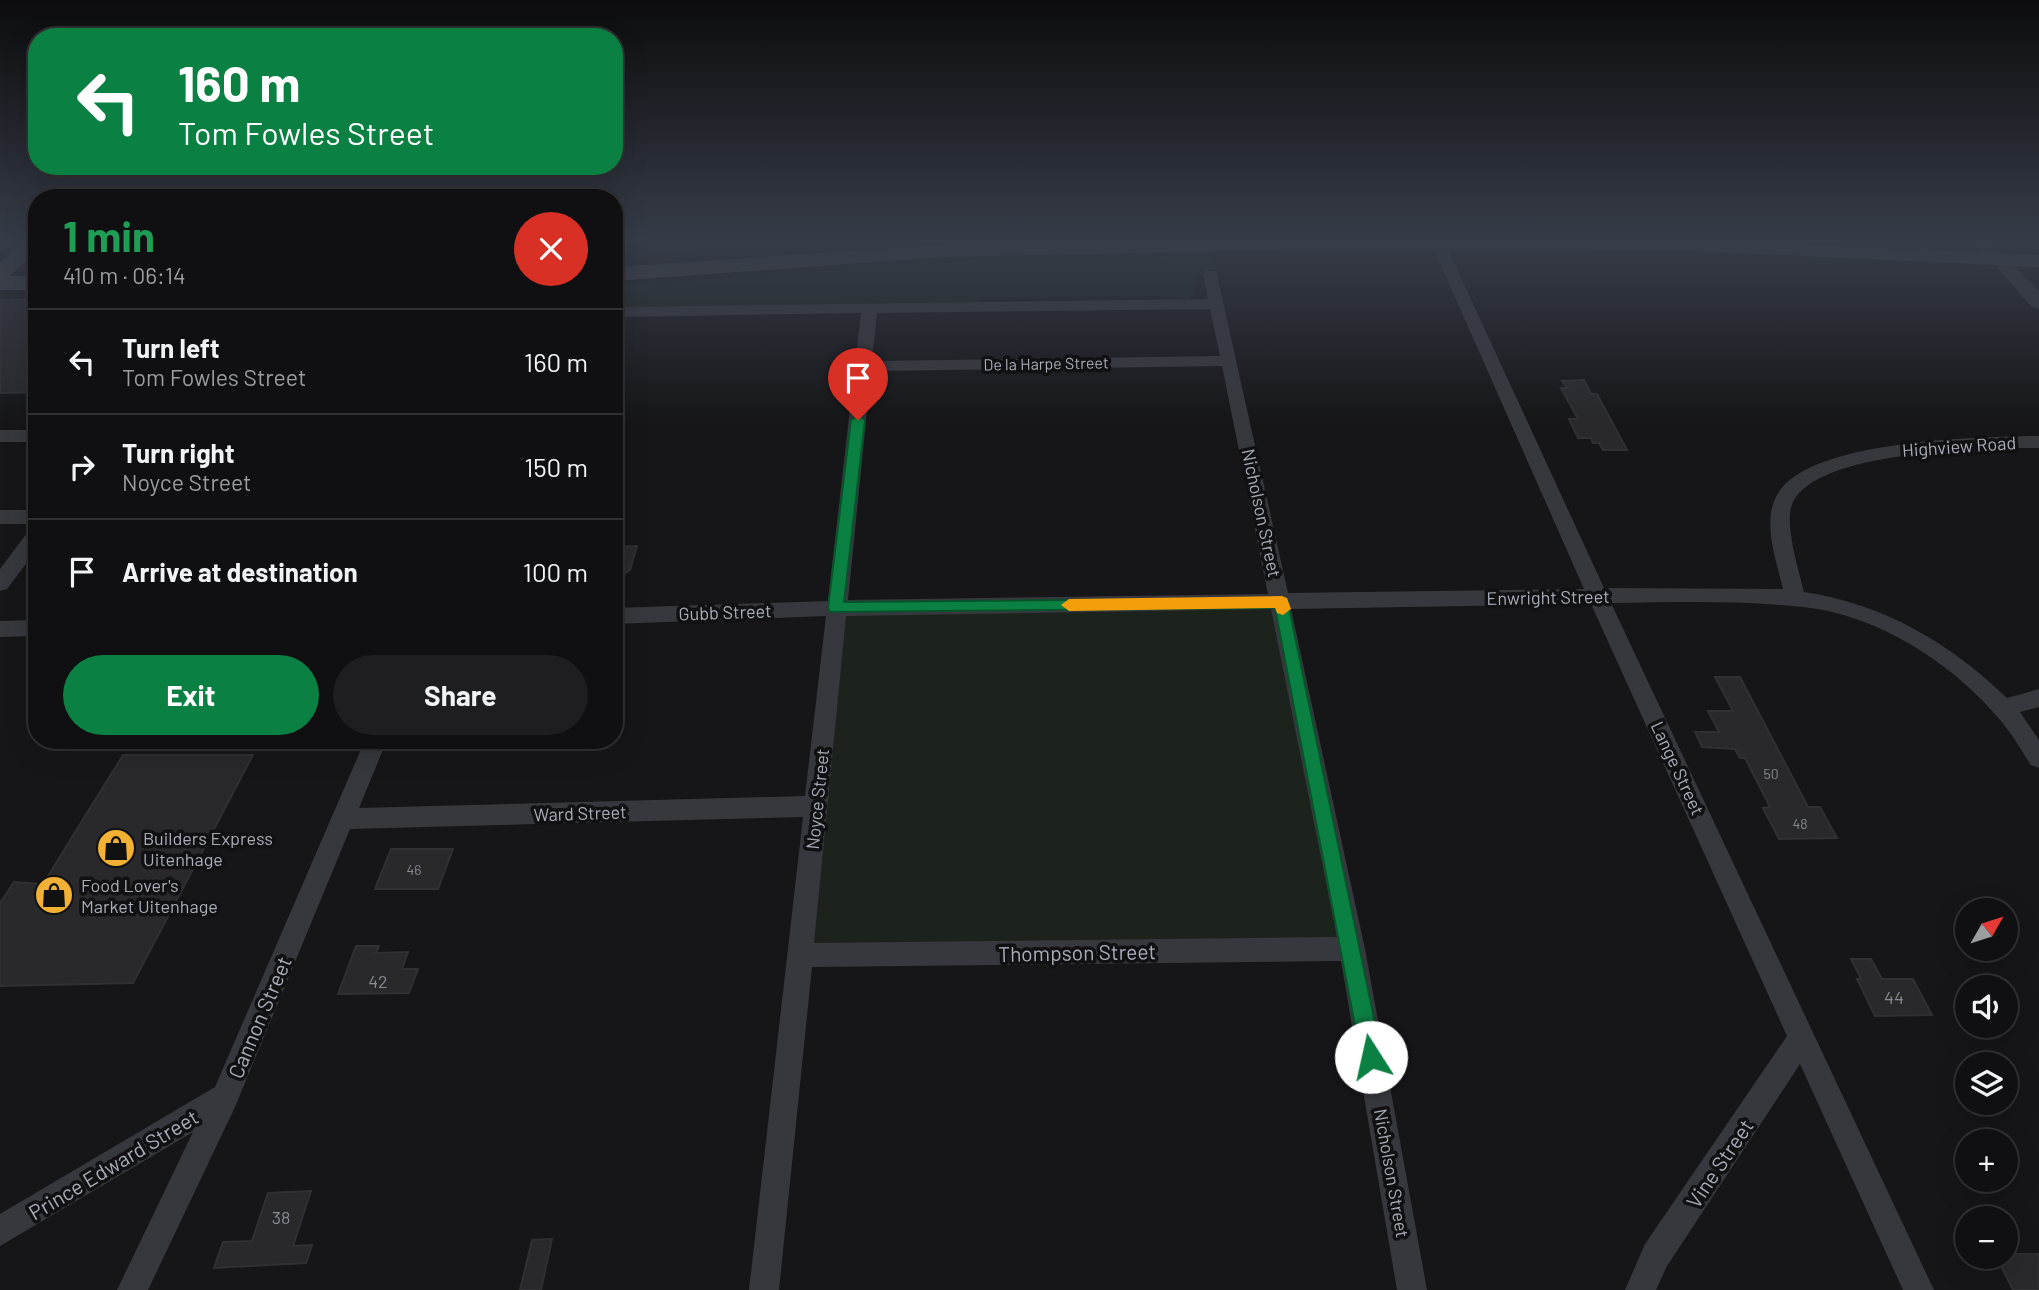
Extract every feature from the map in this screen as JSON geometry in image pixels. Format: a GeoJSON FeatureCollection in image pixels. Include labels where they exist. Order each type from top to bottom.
{"type":"FeatureCollection","features":[{"type":"Feature","properties":{"kind":"street","name":"Lange Street"},"geometry":{"type":"LineString","coordinates":[[1465,303],[1919,1290]]}},
{"type":"Feature","properties":{"kind":"street"},"geometry":{"type":"LineString","coordinates":[[623,312],[1216,304]]}},
{"type":"Feature","properties":{"kind":"street","name":"Nicholson Street"},"geometry":{"type":"LineString","coordinates":[[1216,304],[1282,602],[1352,948],[1412,1290]]}},
{"type":"Feature","properties":{"kind":"street","name":"Noyce Street"},"geometry":{"type":"LineString","coordinates":[[764,1290],[869,309]]}},
{"type":"Feature","properties":{"kind":"street","name":"De la Harpe Street"},"geometry":{"type":"LineString","coordinates":[[864,366],[1228,361]]}},
{"type":"Feature","properties":{"kind":"street"},"geometry":{"type":"LineString","coordinates":[[0,436],[28,436]]}},
{"type":"Feature","properties":{"kind":"street","name":"Highview Road"},"geometry":{"type":"LineString","coordinates":[[1805,599],[1781,512],[1785,497],[1798,483],[1835,466],[1892,451],[1947,444],[2039,442]]}},
{"type":"Feature","properties":{"kind":"street"},"geometry":{"type":"LineString","coordinates":[[0,517],[28,517]]}},
{"type":"Feature","properties":{"kind":"street"},"geometry":{"type":"LineString","coordinates":[[0,584],[28,546]]}},
{"type":"Feature","properties":{"kind":"street","name":"Enwright Street"},"geometry":{"type":"LineString","coordinates":[[836,608],[1667,595],[1805,599],[1864,613],[1913,636],[1964,671],[2004,708],[2039,758]]}},
{"type":"Feature","properties":{"kind":"street","name":"Gubb Street"},"geometry":{"type":"LineString","coordinates":[[623,615],[836,608]]}},
{"type":"Feature","properties":{"kind":"street"},"geometry":{"type":"LineString","coordinates":[[0,629],[28,628]]}},
{"type":"Feature","properties":{"kind":"street"},"geometry":{"type":"LineString","coordinates":[[2004,708],[2039,698]]}},
{"type":"Feature","properties":{"kind":"street","name":"Cannon Street"},"geometry":{"type":"LineString","coordinates":[[132,1290],[225,1097],[372,749]]}},
{"type":"Feature","properties":{"kind":"street","name":"Ward Street"},"geometry":{"type":"LineString","coordinates":[[342,819],[817,806]]}},
{"type":"Feature","properties":{"kind":"street","name":"Thompson Street"},"geometry":{"type":"LineString","coordinates":[[801,955],[1352,948]]}},
{"type":"Feature","properties":{"kind":"street","name":"Vine Street"},"geometry":{"type":"LineString","coordinates":[[1640,1290],[1656,1255],[1802,1038]]}},
{"type":"Feature","properties":{"kind":"street","name":"Prince Edward Street"},"geometry":{"type":"LineString","coordinates":[[0,1231],[225,1097]]}},
{"type":"Feature","properties":{"kind":"shaded area"},"geometry":{"type":"Polygon","coordinates":[[[623,303],[896,303],[633,307],[623,303]]]}},
{"type":"Feature","properties":{"kind":"shaded area"},"geometry":{"type":"Polygon","coordinates":[[[1282,602],[1352,949],[801,955],[836,608],[1282,602]]]}},
{"type":"Feature","properties":{"kind":"building"},"geometry":{"type":"Polygon","coordinates":[[[0,303],[28,303],[28,392],[0,393],[0,303]]]}},
{"type":"Feature","properties":{"kind":"building"},"geometry":{"type":"Polygon","coordinates":[[[1584,380],[1591,394],[1597,394],[1627,450],[1603,450],[1599,443],[1593,443],[1591,438],[1578,438],[1569,419],[1578,419],[1561,388],[1567,388],[1562,381],[1584,380]]]}},
{"type":"Feature","properties":{"kind":"building"},"geometry":{"type":"Polygon","coordinates":[[[637,546],[630,570],[623,574],[623,547],[637,546]]]}},
{"type":"Feature","properties":{"kind":"building"},"geometry":{"type":"Polygon","coordinates":[[[1715,677],[1740,677],[1808,807],[1820,807],[1837,838],[1779,839],[1763,808],[1770,807],[1745,758],[1740,758],[1735,749],[1702,747],[1695,732],[1719,732],[1708,711],[1733,711],[1715,677]]]}},
{"type":"Feature","properties":{"kind":"building"},"geometry":{"type":"Polygon","coordinates":[[[123,755],[253,755],[133,983],[0,986],[0,903],[14,882],[43,884],[123,755]]]}},
{"type":"Feature","properties":{"kind":"building"},"geometry":{"type":"Polygon","coordinates":[[[391,849],[453,849],[438,889],[375,889],[391,849]]]}},
{"type":"Feature","properties":{"kind":"building"},"geometry":{"type":"Polygon","coordinates":[[[356,946],[379,946],[376,953],[408,952],[402,969],[418,969],[409,993],[338,994],[356,946]]]}},
{"type":"Feature","properties":{"kind":"building"},"geometry":{"type":"Polygon","coordinates":[[[1851,959],[1871,959],[1882,979],[1913,979],[1932,1015],[1875,1016],[1857,979],[1861,979],[1851,959]]]}},
{"type":"Feature","properties":{"kind":"building"},"geometry":{"type":"Polygon","coordinates":[[[311,1191],[293,1246],[312,1245],[306,1263],[214,1268],[223,1242],[252,1241],[268,1193],[311,1191]]]}},
{"type":"Feature","properties":{"kind":"building"},"geometry":{"type":"Polygon","coordinates":[[[552,1239],[541,1290],[520,1290],[532,1240],[552,1239]]]}},
{"type":"Feature","properties":{"kind":"building"},"geometry":{"type":"Polygon","coordinates":[[[2018,1254],[2039,1254],[2039,1290],[2013,1290],[2002,1269],[2018,1269],[2018,1254]]]}},
{"type":"Feature","properties":{"kind":"slow traffic"},"geometry":{"type":"LineString","coordinates":[[1069,605],[1282,602],[1283,609]]}},
{"type":"Feature","properties":{"kind":"place","name":"Builders Express Uitenhage"},"geometry":{"type":"Point","coordinates":[116,848]}},
{"type":"Feature","properties":{"kind":"place","name":"Food Lover's Market Uitenhage"},"geometry":{"type":"Point","coordinates":[54,895]}},
{"type":"Feature","properties":{"kind":"route"},"geometry":{"type":"LineString","coordinates":[[858,420],[836,608],[1282,602],[1352,948],[1371,1057]]}}]}
